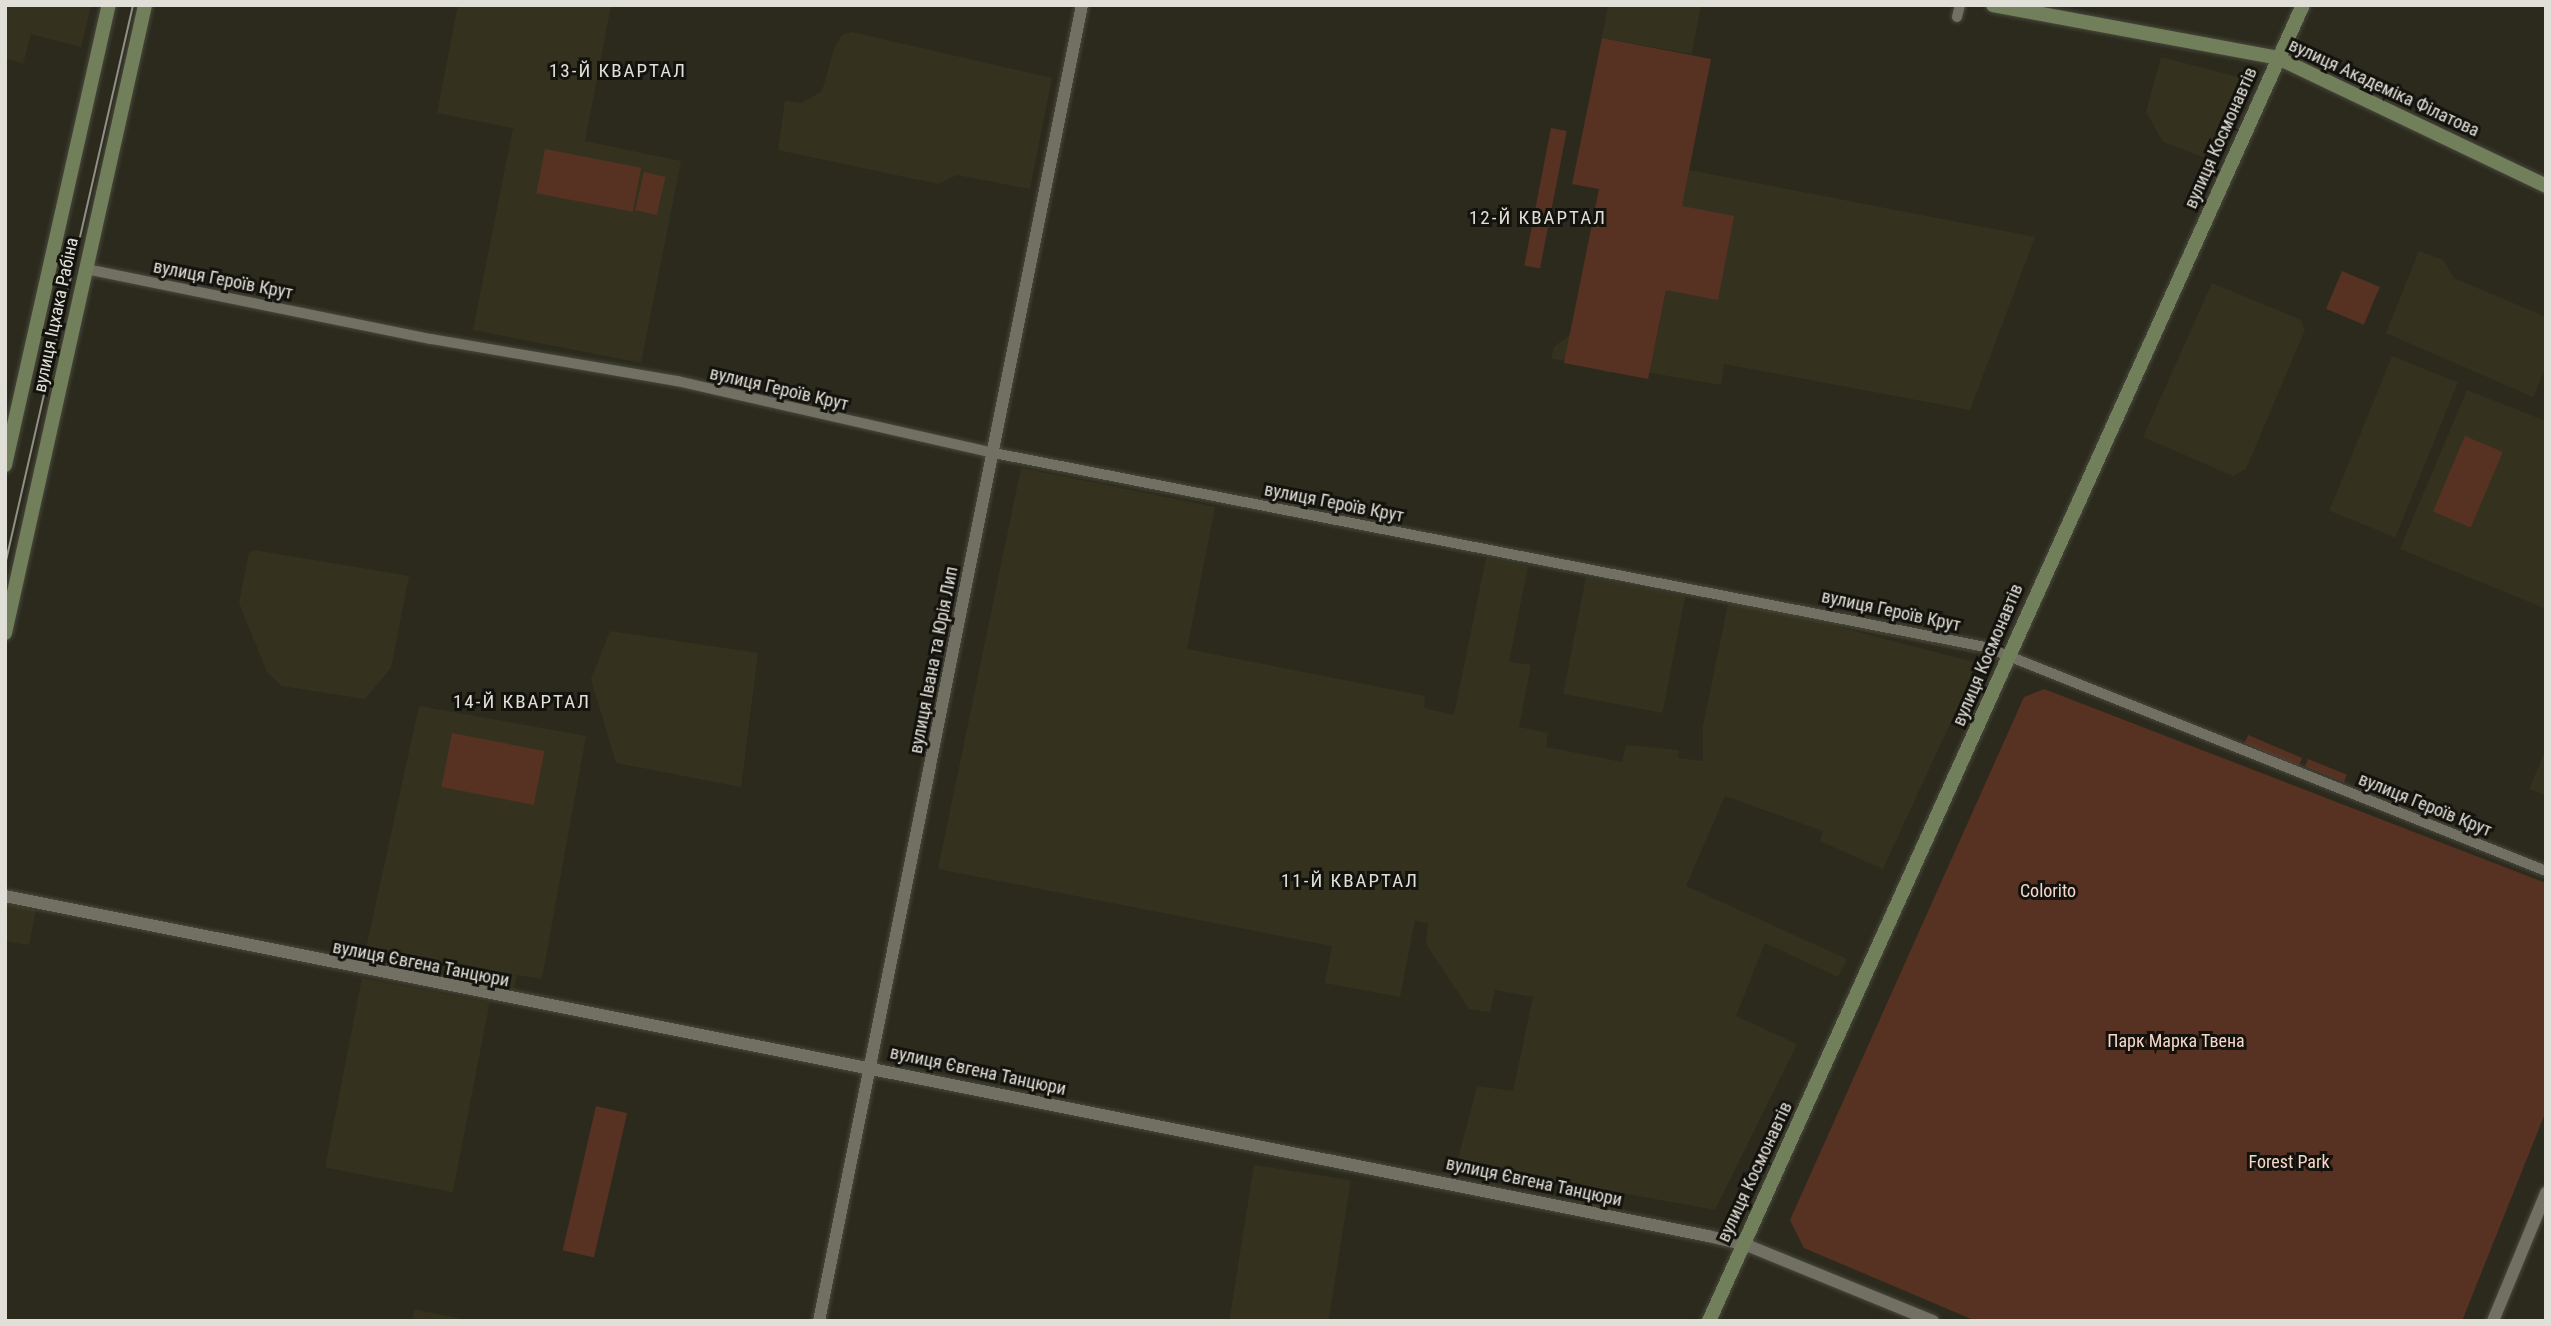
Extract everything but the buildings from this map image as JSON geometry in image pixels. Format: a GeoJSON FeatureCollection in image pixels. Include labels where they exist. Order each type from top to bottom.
{"type":"FeatureCollection","features":[{"type":"Feature","properties":{"kind":"main road","name":"вулиця Іцхака Рабіна"},"geometry":{"type":"LineString","coordinates":[[5,466],[110,5]]}},
{"type":"Feature","properties":{"kind":"main road","name":"вулиця Іцхака Рабіна"},"geometry":{"type":"LineString","coordinates":[[5,633],[145,5]]}},
{"type":"Feature","properties":{"kind":"main road","name":"вулиця Академіка Філатова"},"geometry":{"type":"LineString","coordinates":[[1993,5],[2278,58],[2546,186]]}},
{"type":"Feature","properties":{"kind":"main road","name":"вулиця Космонавтів"},"geometry":{"type":"LineString","coordinates":[[1709,1321],[2302,5]]}},
{"type":"Feature","properties":{"kind":"street","name":"вулиця Івана та Юрія Лип"},"geometry":{"type":"LineString","coordinates":[[819,1321],[1082,5]]}},
{"type":"Feature","properties":{"kind":"street"},"geometry":{"type":"LineString","coordinates":[[1957,17],[1960,5]]}},
{"type":"Feature","properties":{"kind":"street","name":"вулиця Героїв Крут"},"geometry":{"type":"LineString","coordinates":[[86,269],[431,339],[677,381],[994,453],[1860,620],[2008,654],[2546,871]]}},
{"type":"Feature","properties":{"kind":"street","name":"вулиця Євгена Танцюри"},"geometry":{"type":"LineString","coordinates":[[5,896],[578,1014],[869,1066],[1744,1244],[1933,1321]]}},
{"type":"Feature","properties":{"kind":"street"},"geometry":{"type":"LineString","coordinates":[[2493,1321],[2546,1193]]}},
{"type":"Feature","properties":{"kind":"shaded area"},"geometry":{"type":"Polygon","coordinates":[[[5,5],[91,5],[81,47],[31,34],[23,64],[5,58],[5,5]]]}},
{"type":"Feature","properties":{"kind":"shaded area"},"geometry":{"type":"Polygon","coordinates":[[[458,5],[611,6],[585,141],[681,161],[641,363],[473,330],[513,128],[437,113],[458,5]]]}},
{"type":"Feature","properties":{"kind":"shaded area"},"geometry":{"type":"Polygon","coordinates":[[[1608,5],[1701,5],[1692,54],[1602,38],[1608,5]]]}},
{"type":"Feature","properties":{"kind":"shaded area"},"geometry":{"type":"Polygon","coordinates":[[[852,32],[1052,78],[1030,189],[957,175],[938,184],[778,150],[785,101],[802,103],[822,91],[835,46],[842,35],[852,32]]]}},
{"type":"Feature","properties":{"kind":"shaded area"},"geometry":{"type":"Polygon","coordinates":[[[2161,57],[2242,78],[2208,159],[2163,142],[2146,112],[2161,57]]]}},
{"type":"Feature","properties":{"kind":"shaded area"},"geometry":{"type":"Polygon","coordinates":[[[1689,170],[2035,237],[1970,410],[1724,364],[1721,385],[1622,368],[1609,373],[1579,362],[1551,359],[1554,347],[1585,323],[1658,331],[1689,170]]]}},
{"type":"Feature","properties":{"kind":"shaded area"},"geometry":{"type":"Polygon","coordinates":[[[2419,251],[2443,260],[2454,278],[2546,317],[2546,367],[2533,397],[2386,333],[2419,251]]]}},
{"type":"Feature","properties":{"kind":"shaded area"},"geometry":{"type":"Polygon","coordinates":[[[2212,283],[2301,320],[2305,330],[2246,469],[2233,476],[2143,437],[2212,283]]]}},
{"type":"Feature","properties":{"kind":"shaded area"},"geometry":{"type":"Polygon","coordinates":[[[2392,356],[2458,383],[2395,537],[2329,511],[2392,356]]]}},
{"type":"Feature","properties":{"kind":"shaded area"},"geometry":{"type":"Polygon","coordinates":[[[2467,390],[2546,421],[2546,609],[2400,549],[2467,390]]]}},
{"type":"Feature","properties":{"kind":"shaded area"},"geometry":{"type":"Polygon","coordinates":[[[1021,468],[1215,507],[1187,649],[1425,696],[1424,708],[1454,715],[1486,558],[1528,566],[1509,662],[1531,665],[1519,727],[1548,733],[1546,747],[1622,762],[1626,745],[1679,750],[1678,758],[1703,761],[1703,726],[1728,604],[1756,604],[1975,649],[1976,654],[1823,623],[1978,663],[1883,869],[1820,841],[1823,831],[1725,796],[1686,886],[1847,959],[1838,977],[1765,943],[1736,1016],[1797,1044],[1715,1210],[1457,1163],[1477,1086],[1513,1091],[1533,997],[1495,990],[1490,1012],[1469,1009],[1426,944],[1428,924],[1415,920],[1400,997],[1325,983],[1332,946],[938,869],[1021,468]]]}},
{"type":"Feature","properties":{"kind":"shaded area"},"geometry":{"type":"Polygon","coordinates":[[[254,550],[409,576],[391,668],[365,699],[282,686],[267,672],[239,603],[249,553],[254,550]]]}},
{"type":"Feature","properties":{"kind":"shaded area"},"geometry":{"type":"Polygon","coordinates":[[[1586,577],[1685,596],[1662,713],[1563,694],[1586,577]]]}},
{"type":"Feature","properties":{"kind":"shaded area"},"geometry":{"type":"Polygon","coordinates":[[[610,631],[758,653],[741,787],[616,763],[591,679],[610,631]]]}},
{"type":"Feature","properties":{"kind":"shaded area"},"geometry":{"type":"Polygon","coordinates":[[[419,706],[586,736],[542,979],[517,975],[514,988],[365,953],[419,706]]]}},
{"type":"Feature","properties":{"kind":"shaded area"},"geometry":{"type":"Polygon","coordinates":[[[2546,749],[2546,796],[2529,789],[2546,749]]]}},
{"type":"Feature","properties":{"kind":"shaded area"},"geometry":{"type":"Polygon","coordinates":[[[5,904],[36,910],[29,945],[5,941],[5,904]]]}},
{"type":"Feature","properties":{"kind":"shaded area"},"geometry":{"type":"Polygon","coordinates":[[[362,978],[490,1003],[453,1192],[325,1167],[362,978]]]}},
{"type":"Feature","properties":{"kind":"shaded area"},"geometry":{"type":"Polygon","coordinates":[[[1254,1165],[1351,1180],[1329,1321],[1229,1321],[1254,1165]]]}},
{"type":"Feature","properties":{"kind":"shaded area"},"geometry":{"type":"Polygon","coordinates":[[[414,1309],[472,1321],[412,1321],[414,1309]]]}},
{"type":"Feature","properties":{"kind":"green space"},"geometry":{"type":"Polygon","coordinates":[[[1602,38],[1711,59],[1682,206],[1734,216],[1718,300],[1666,290],[1648,379],[1564,363],[1599,189],[1572,184],[1602,38]]]}},
{"type":"Feature","properties":{"kind":"green space"},"geometry":{"type":"Polygon","coordinates":[[[1551,128],[1567,131],[1540,268],[1524,265],[1551,128]]]}},
{"type":"Feature","properties":{"kind":"green space"},"geometry":{"type":"Polygon","coordinates":[[[545,149],[641,168],[633,212],[536,193],[545,149]]]}},
{"type":"Feature","properties":{"kind":"green space"},"geometry":{"type":"Polygon","coordinates":[[[644,172],[665,177],[657,215],[635,210],[644,172]]]}},
{"type":"Feature","properties":{"kind":"green space"},"geometry":{"type":"Polygon","coordinates":[[[2342,271],[2380,287],[2364,325],[2326,309],[2342,271]]]}},
{"type":"Feature","properties":{"kind":"green space"},"geometry":{"type":"Polygon","coordinates":[[[2465,436],[2503,452],[2471,528],[2433,511],[2465,436]]]}},
{"type":"Feature","properties":{"kind":"green space","name":"Парк Марка Твена"},"geometry":{"type":"Polygon","coordinates":[[[2044,689],[2546,883],[2546,1111],[2462,1321],[1976,1321],[1804,1248],[1790,1220],[2024,697],[2044,689]]]}},
{"type":"Feature","properties":{"kind":"green space"},"geometry":{"type":"Polygon","coordinates":[[[452,733],[544,751],[534,805],[442,787],[452,733]]]}},
{"type":"Feature","properties":{"kind":"green space"},"geometry":{"type":"Polygon","coordinates":[[[2248,735],[2302,758],[2299,766],[2244,743],[2248,735]]]}},
{"type":"Feature","properties":{"kind":"green space"},"geometry":{"type":"Polygon","coordinates":[[[2308,759],[2347,775],[2344,782],[2305,766],[2308,759]]]}},
{"type":"Feature","properties":{"kind":"green space"},"geometry":{"type":"Polygon","coordinates":[[[596,1106],[627,1113],[594,1257],[563,1250],[596,1106]]]}},
{"type":"Feature","properties":{"kind":"tram line"},"geometry":{"type":"LineString","coordinates":[[5,565],[133,5]]}},
{"type":"Feature","properties":{"kind":"district","name":"13-Й КВАРТАЛ"},"geometry":{"type":"Point","coordinates":[618,71]}},
{"type":"Feature","properties":{"kind":"district","name":"12-Й КВАРТАЛ"},"geometry":{"type":"Point","coordinates":[1538,218]}},
{"type":"Feature","properties":{"kind":"district","name":"14-Й КВАРТАЛ"},"geometry":{"type":"Point","coordinates":[522,702]}},
{"type":"Feature","properties":{"kind":"district","name":"11-Й КВАРТАЛ"},"geometry":{"type":"Point","coordinates":[1350,881]}},
{"type":"Feature","properties":{"kind":"park label","name":"Colorito"},"geometry":{"type":"Point","coordinates":[2048,891]}},
{"type":"Feature","properties":{"kind":"park label","name":"Forest Park"},"geometry":{"type":"Point","coordinates":[2289,1162]}}]}
